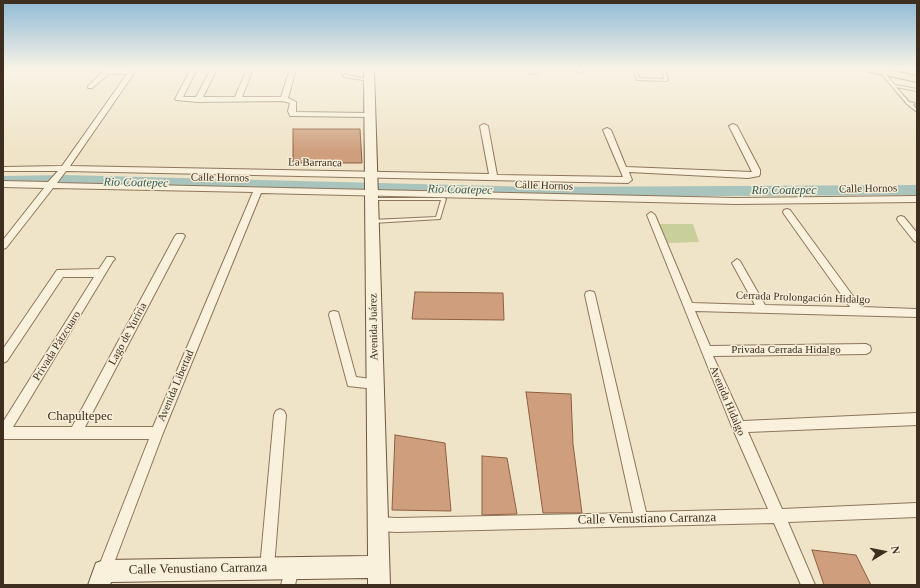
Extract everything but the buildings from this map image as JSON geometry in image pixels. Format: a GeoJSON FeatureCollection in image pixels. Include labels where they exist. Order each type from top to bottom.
{"type":"FeatureCollection","features":[{"type":"Feature","properties":{"kind":"street"},"geometry":{"type":"LineString","coordinates":[[3,246],[52,184],[115,96]]}},
{"type":"Feature","properties":{"kind":"street"},"geometry":{"type":"LineString","coordinates":[[180,96],[178,100],[284,99],[293,102],[293,114],[369,115]]}},
{"type":"Feature","properties":{"kind":"street"},"geometry":{"type":"LineString","coordinates":[[198,100],[200,96]]}},
{"type":"Feature","properties":{"kind":"street","name":"Avenida Juárez"},"geometry":{"type":"LineString","coordinates":[[369,96],[379,576]]}},
{"type":"Feature","properties":{"kind":"street"},"geometry":{"type":"LineString","coordinates":[[484,126],[492,177]]}},
{"type":"Feature","properties":{"kind":"street"},"geometry":{"type":"LineString","coordinates":[[607,130],[624,169],[748,175],[756,174],[756,170],[733,126]]}},
{"type":"Feature","properties":{"kind":"street","name":"La Barranca"},"geometry":{"type":"LineString","coordinates":[[3,169],[63,169],[372,188],[492,177],[628,180],[624,169]]}},
{"type":"Feature","properties":{"kind":"street","name":"Calle Hornos"},"geometry":{"type":"LineString","coordinates":[[3,184],[258,190],[372,188],[736,201],[917,199]]}},
{"type":"Feature","properties":{"kind":"street","name":"Avenida Libertad"},"geometry":{"type":"LineString","coordinates":[[102,578],[157,432],[258,190]]}},
{"type":"Feature","properties":{"kind":"street"},"geometry":{"type":"LineString","coordinates":[[787,212],[858,312]]}},
{"type":"Feature","properties":{"kind":"street","name":"Avenida Hidalgo"},"geometry":{"type":"LineString","coordinates":[[651,215],[738,427],[808,585]]}},
{"type":"Feature","properties":{"kind":"street"},"geometry":{"type":"LineString","coordinates":[[901,219],[917,239]]}},
{"type":"Feature","properties":{"kind":"street","name":"Lago de Yuriria"},"geometry":{"type":"LineString","coordinates":[[76,432],[180,236]]}},
{"type":"Feature","properties":{"kind":"street","name":"Privada Pátzcuaro"},"geometry":{"type":"LineString","coordinates":[[3,432],[110,259]]}},
{"type":"Feature","properties":{"kind":"street"},"geometry":{"type":"LineString","coordinates":[[737,263],[762,309]]}},
{"type":"Feature","properties":{"kind":"street"},"geometry":{"type":"LineString","coordinates":[[3,358],[60,273],[101,273]]}},
{"type":"Feature","properties":{"kind":"street"},"geometry":{"type":"LineString","coordinates":[[590,295],[641,519]]}},
{"type":"Feature","properties":{"kind":"street","name":"Cerrada Prolongación Hidalgo"},"geometry":{"type":"LineString","coordinates":[[688,307],[917,313]]}},
{"type":"Feature","properties":{"kind":"street"},"geometry":{"type":"LineString","coordinates":[[334,315],[352,382],[375,384]]}},
{"type":"Feature","properties":{"kind":"street","name":"Privada Cerrada Hidalgo"},"geometry":{"type":"LineString","coordinates":[[706,351],[866,349]]}},
{"type":"Feature","properties":{"kind":"street"},"geometry":{"type":"LineString","coordinates":[[267,568],[280,415]]}},
{"type":"Feature","properties":{"kind":"street"},"geometry":{"type":"LineString","coordinates":[[738,427],[917,419]]}},
{"type":"Feature","properties":{"kind":"street","name":"Chapultepec"},"geometry":{"type":"LineString","coordinates":[[3,432],[157,432]]}},
{"type":"Feature","properties":{"kind":"street","name":"Calle Venustiano Carranza"},"geometry":{"type":"LineString","coordinates":[[377,524],[397,526],[778,516],[917,510]]}},
{"type":"Feature","properties":{"kind":"street","name":"Calle Venustiano Carranza"},"geometry":{"type":"LineString","coordinates":[[102,578],[267,568],[290,577],[379,576]]}},
{"type":"Feature","properties":{"kind":"lane"},"geometry":{"type":"LineString","coordinates":[[903,96],[917,111]]}},
{"type":"Feature","properties":{"kind":"lane"},"geometry":{"type":"LineString","coordinates":[[908,103],[913,104]]}},
{"type":"Feature","properties":{"kind":"lane"},"geometry":{"type":"LineString","coordinates":[[372,188],[444,199],[438,218],[372,221]]}},
{"type":"Feature","properties":{"kind":"green space"},"geometry":{"type":"Polygon","coordinates":[[[659,224],[693,224],[699,242],[668,243],[659,224]]]}},
{"type":"Feature","properties":{"kind":"waterway","name":"Rio Coatepec"},"geometry":{"type":"LineString","coordinates":[[3,181],[64,180],[536,192],[917,190]]}}]}
